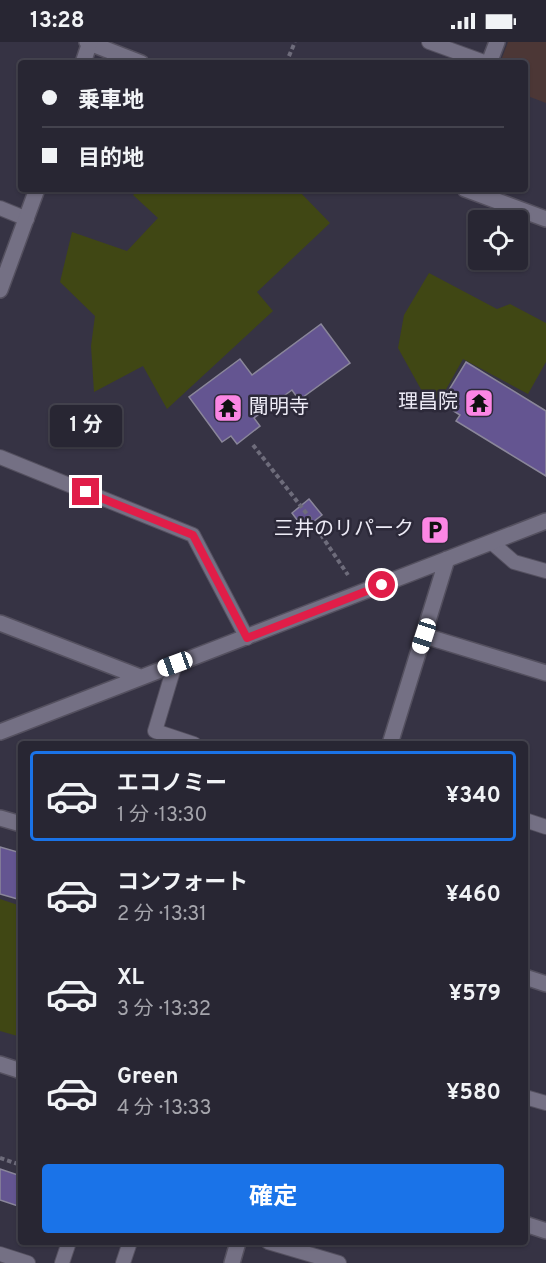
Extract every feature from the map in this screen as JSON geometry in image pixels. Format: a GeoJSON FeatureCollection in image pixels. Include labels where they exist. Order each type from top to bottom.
{"type":"FeatureCollection","features":[{"type":"Feature","properties":{"kind":"street"},"geometry":{"type":"LineString","coordinates":[[84,60],[89,42],[134,60]]}},
{"type":"Feature","properties":{"kind":"street"},"geometry":{"type":"LineString","coordinates":[[489,60],[497,42]]}},
{"type":"Feature","properties":{"kind":"street"},"geometry":{"type":"LineString","coordinates":[[0,290],[37,192]]}},
{"type":"Feature","properties":{"kind":"street"},"geometry":{"type":"LineString","coordinates":[[473,192],[546,219]]}},
{"type":"Feature","properties":{"kind":"street"},"geometry":{"type":"LineString","coordinates":[[0,732],[546,521]]}},
{"type":"Feature","properties":{"kind":"street"},"geometry":{"type":"LineString","coordinates":[[391,741],[447,559]]}},
{"type":"Feature","properties":{"kind":"street"},"geometry":{"type":"LineString","coordinates":[[0,623],[140,677]]}},
{"type":"Feature","properties":{"kind":"street"},"geometry":{"type":"LineString","coordinates":[[424,636],[546,672]]}},
{"type":"Feature","properties":{"kind":"street"},"geometry":{"type":"LineString","coordinates":[[0,818],[18,823]]}},
{"type":"Feature","properties":{"kind":"street"},"geometry":{"type":"LineString","coordinates":[[528,978],[546,983]]}},
{"type":"Feature","properties":{"kind":"street"},"geometry":{"type":"LineString","coordinates":[[0,1064],[18,1070]]}},
{"type":"Feature","properties":{"kind":"street"},"geometry":{"type":"LineString","coordinates":[[528,1225],[546,1231]]}},
{"type":"Feature","properties":{"kind":"street"},"geometry":{"type":"LineString","coordinates":[[232,1263],[237,1245]]}},
{"type":"Feature","properties":{"kind":"lane"},"geometry":{"type":"LineString","coordinates":[[429,42],[480,60]]}},
{"type":"Feature","properties":{"kind":"lane"},"geometry":{"type":"LineString","coordinates":[[0,208],[27,219]]}},
{"type":"Feature","properties":{"kind":"lane"},"geometry":{"type":"LineString","coordinates":[[0,457],[193,535],[247,638]]}},
{"type":"Feature","properties":{"kind":"lane"},"geometry":{"type":"LineString","coordinates":[[491,542],[514,562],[546,571]]}},
{"type":"Feature","properties":{"kind":"lane"},"geometry":{"type":"LineString","coordinates":[[175,664],[155,731],[185,741]]}},
{"type":"Feature","properties":{"kind":"lane"},"geometry":{"type":"LineString","coordinates":[[528,821],[546,827]]}},
{"type":"Feature","properties":{"kind":"lane"},"geometry":{"type":"LineString","coordinates":[[528,1098],[546,1103]]}},
{"type":"Feature","properties":{"kind":"lane"},"geometry":{"type":"LineString","coordinates":[[62,1263],[68,1245]]}},
{"type":"Feature","properties":{"kind":"lane"},"geometry":{"type":"LineString","coordinates":[[123,1263],[129,1245]]}},
{"type":"Feature","properties":{"kind":"lane"},"geometry":{"type":"LineString","coordinates":[[278,1245],[339,1263]]}},
{"type":"Feature","properties":{"kind":"lane"},"geometry":{"type":"LineString","coordinates":[[0,1254],[28,1263]]}},
{"type":"Feature","properties":{"kind":"path"},"geometry":{"type":"LineString","coordinates":[[287,60],[295,42]]}},
{"type":"Feature","properties":{"kind":"path"},"geometry":{"type":"LineString","coordinates":[[254,445],[306,514],[360,593]]}},
{"type":"Feature","properties":{"kind":"path"},"geometry":{"type":"LineString","coordinates":[[0,1158],[18,1164]]}},
{"type":"Feature","properties":{"kind":"shaded area"},"geometry":{"type":"Polygon","coordinates":[[[508,42],[546,42],[546,103],[528,96],[528,60],[501,60],[508,42]]]}},
{"type":"Feature","properties":{"kind":"green space"},"geometry":{"type":"Polygon","coordinates":[[[136,192],[300,192],[330,223],[257,292],[273,311],[167,409],[143,366],[94,392],[91,346],[95,316],[60,282],[72,232],[127,251],[158,218],[133,195],[136,192]]]}},
{"type":"Feature","properties":{"kind":"green space"},"geometry":{"type":"Polygon","coordinates":[[[429,273],[497,309],[510,304],[546,323],[546,362],[528,394],[463,359],[439,402],[423,393],[398,348],[404,315],[429,273]]]}},
{"type":"Feature","properties":{"kind":"green space"},"geometry":{"type":"Polygon","coordinates":[[[0,899],[18,905],[18,1036],[0,1031],[0,899]]]}},
{"type":"Feature","properties":{"kind":"building"},"geometry":{"type":"Polygon","coordinates":[[[321,324],[350,363],[299,400],[292,390],[254,418],[260,426],[237,444],[231,436],[222,442],[189,397],[240,359],[252,375],[321,324]]]}},
{"type":"Feature","properties":{"kind":"building"},"geometry":{"type":"Polygon","coordinates":[[[466,362],[546,411],[546,476],[456,421],[460,415],[441,403],[466,362]]]}},
{"type":"Feature","properties":{"kind":"building"},"geometry":{"type":"Polygon","coordinates":[[[309,499],[322,515],[304,529],[292,513],[309,499]]]}},
{"type":"Feature","properties":{"kind":"building"},"geometry":{"type":"Polygon","coordinates":[[[0,847],[18,852],[18,899],[0,894],[0,847]]]}},
{"type":"Feature","properties":{"kind":"building"},"geometry":{"type":"Polygon","coordinates":[[[0,1169],[18,1175],[18,1206],[0,1200],[0,1169]]]}},
{"type":"Feature","properties":{"kind":"place","name":"理昌院"},"geometry":{"type":"Point","coordinates":[479,403]}},
{"type":"Feature","properties":{"kind":"place","name":"聞明寺"},"geometry":{"type":"Point","coordinates":[228,408]}},
{"type":"Feature","properties":{"kind":"place","name":"三井のリパーク"},"geometry":{"type":"Point","coordinates":[435,530]}},
{"type":"Feature","properties":{"kind":"route"},"geometry":{"type":"LineString","coordinates":[[86,492],[193,535],[247,638],[382,585]]}}]}
